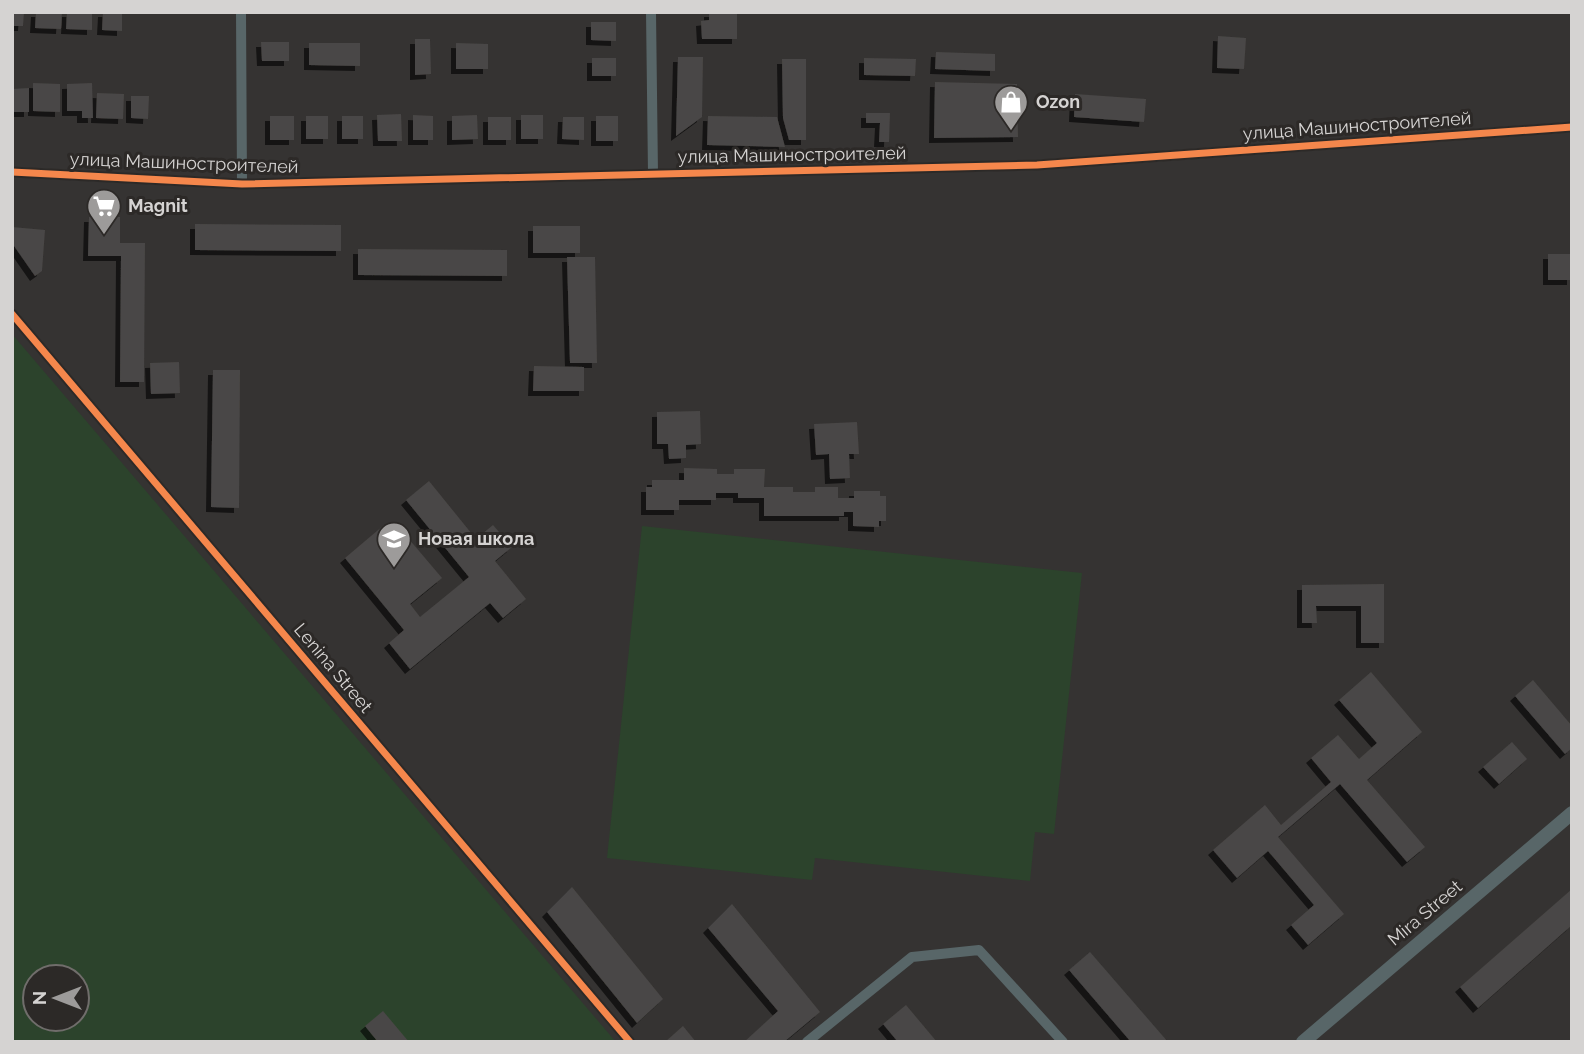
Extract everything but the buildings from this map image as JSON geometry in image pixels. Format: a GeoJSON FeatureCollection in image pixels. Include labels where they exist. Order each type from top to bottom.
{"type":"FeatureCollection","features":[{"type":"Feature","properties":{"kind":"street"},"geometry":{"type":"LineString","coordinates":[[241,12],[242,184]]}},
{"type":"Feature","properties":{"kind":"street"},"geometry":{"type":"LineString","coordinates":[[651,12],[653,174]]}},
{"type":"Feature","properties":{"kind":"street","name":"улица Машиностроителей"},"geometry":{"type":"LineString","coordinates":[[12,172],[242,184],[1037,165],[1572,127]]}},
{"type":"Feature","properties":{"kind":"street","name":"Lenina Street"},"geometry":{"type":"LineString","coordinates":[[12,314],[630,1042]]}},
{"type":"Feature","properties":{"kind":"street","name":"Mira Street"},"geometry":{"type":"LineString","coordinates":[[1303,1042],[1572,813]]}},
{"type":"Feature","properties":{"kind":"street"},"geometry":{"type":"LineString","coordinates":[[807,1042],[912,957],[979,950],[1063,1042]]}},
{"type":"Feature","properties":{"kind":"green space"},"geometry":{"type":"Polygon","coordinates":[[[12,334],[616,1042],[12,1042],[12,334]]]}},
{"type":"Feature","properties":{"kind":"green space"},"geometry":{"type":"Polygon","coordinates":[[[642,526],[1082,573],[1054,834],[1035,832],[1030,881],[815,858],[812,880],[607,858],[642,526]]]}},
{"type":"Feature","properties":{"kind":"cycle path"},"geometry":{"type":"LineString","coordinates":[[12,172],[242,184],[1037,165],[1572,127]]}},
{"type":"Feature","properties":{"kind":"cycle path"},"geometry":{"type":"LineString","coordinates":[[12,314],[630,1042]]}},
{"type":"Feature","properties":{"kind":"place","name":"Ozon"},"geometry":{"type":"Point","coordinates":[1011,132]}},
{"type":"Feature","properties":{"kind":"place","name":"Magnit"},"geometry":{"type":"Point","coordinates":[104,236]}},
{"type":"Feature","properties":{"kind":"place","name":"Новая школа"},"geometry":{"type":"Point","coordinates":[394,569]}}]}
